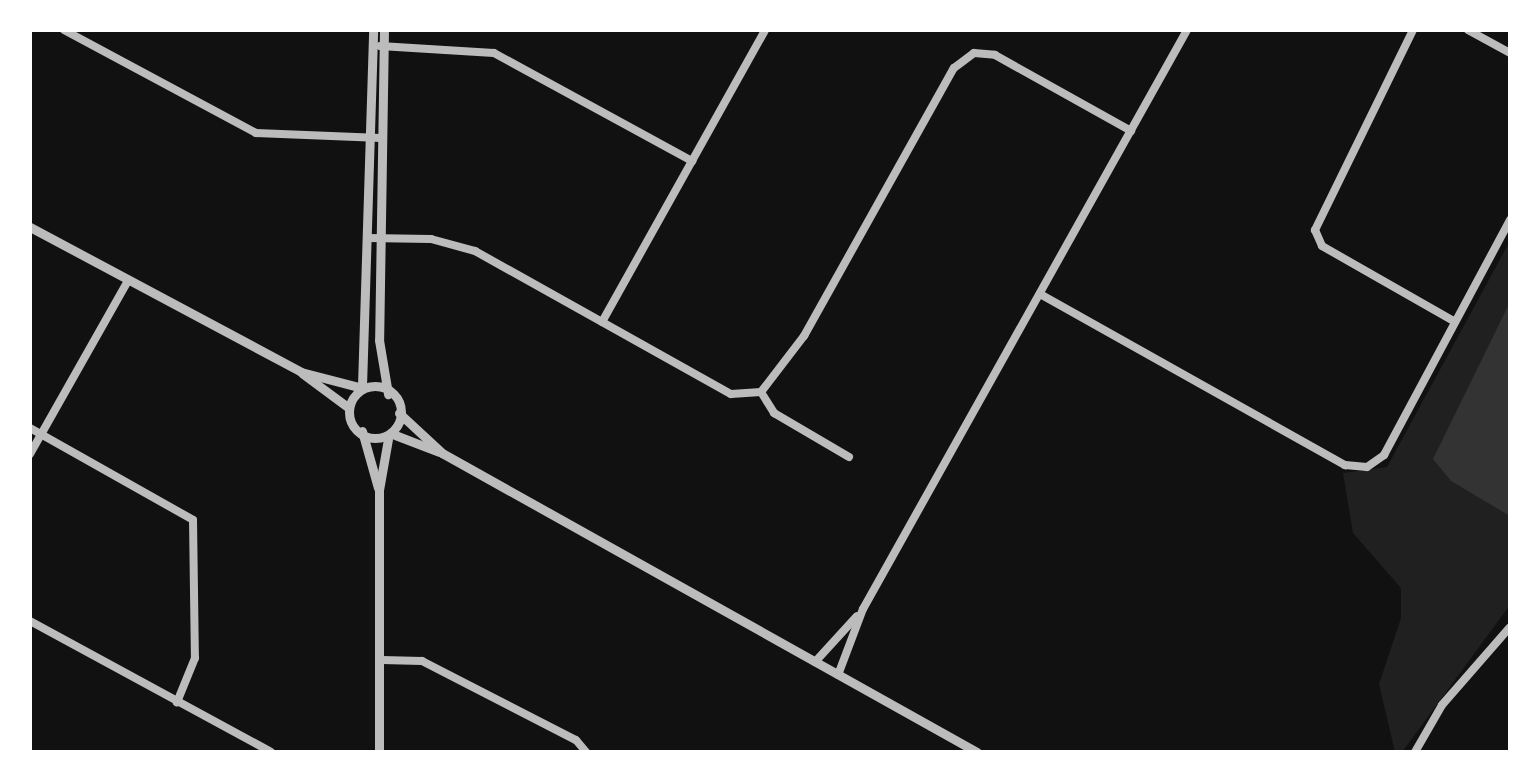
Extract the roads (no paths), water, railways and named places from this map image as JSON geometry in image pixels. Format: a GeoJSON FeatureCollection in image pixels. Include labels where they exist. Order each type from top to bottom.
{"type":"FeatureCollection","features":[{"type":"Feature","properties":{"kind":"street"},"geometry":{"type":"LineString","coordinates":[[64,30],[256,133],[376,138]]}},
{"type":"Feature","properties":{"kind":"street"},"geometry":{"type":"LineString","coordinates":[[373,30],[379,340],[388,394],[399,413],[442,453]]}},
{"type":"Feature","properties":{"kind":"street"},"geometry":{"type":"LineString","coordinates":[[349,408],[360,386],[384,30]]}},
{"type":"Feature","properties":{"kind":"street"},"geometry":{"type":"LineString","coordinates":[[602,322],[765,30]]}},
{"type":"Feature","properties":{"kind":"street"},"geometry":{"type":"LineString","coordinates":[[838,675],[863,609],[1186,30]]}},
{"type":"Feature","properties":{"kind":"street"},"geometry":{"type":"LineString","coordinates":[[1413,30],[1315,230],[1322,246],[1455,322]]}},
{"type":"Feature","properties":{"kind":"street"},"geometry":{"type":"LineString","coordinates":[[1468,30],[1510,54]]}},
{"type":"Feature","properties":{"kind":"street"},"geometry":{"type":"LineString","coordinates":[[372,46],[494,53],[692,161]]}},
{"type":"Feature","properties":{"kind":"street"},"geometry":{"type":"LineString","coordinates":[[368,238],[431,240],[475,251],[731,394],[761,392],[804,336],[954,68],[974,53],[994,55],[1131,131]]}},
{"type":"Feature","properties":{"kind":"street"},"geometry":{"type":"LineString","coordinates":[[1040,294],[1345,465],[1367,466],[1384,455],[1510,220]]}},
{"type":"Feature","properties":{"kind":"street"},"geometry":{"type":"LineString","coordinates":[[30,226],[301,372],[349,408],[361,428],[378,490],[382,660],[379,752]]}},
{"type":"Feature","properties":{"kind":"street"},"geometry":{"type":"LineString","coordinates":[[30,454],[128,281]]}},
{"type":"Feature","properties":{"kind":"street"},"geometry":{"type":"LineString","coordinates":[[301,372],[388,394]]}},
{"type":"Feature","properties":{"kind":"street"},"geometry":{"type":"LineString","coordinates":[[761,392],[774,413],[849,457]]}},
{"type":"Feature","properties":{"kind":"street"},"geometry":{"type":"LineString","coordinates":[[378,490],[399,413]]}},
{"type":"Feature","properties":{"kind":"street"},"geometry":{"type":"LineString","coordinates":[[30,428],[192,520],[195,658],[177,702]]}},
{"type":"Feature","properties":{"kind":"street"},"geometry":{"type":"LineString","coordinates":[[361,428],[442,453],[976,752]]}},
{"type":"Feature","properties":{"kind":"street"},"geometry":{"type":"LineString","coordinates":[[815,662],[863,609]]}},
{"type":"Feature","properties":{"kind":"street"},"geometry":{"type":"LineString","coordinates":[[30,621],[271,752]]}},
{"type":"Feature","properties":{"kind":"street"},"geometry":{"type":"LineString","coordinates":[[1415,752],[1442,706],[1510,627]]}},
{"type":"Feature","properties":{"kind":"street"},"geometry":{"type":"LineString","coordinates":[[1501,636],[1510,646]]}},
{"type":"Feature","properties":{"kind":"street"},"geometry":{"type":"LineString","coordinates":[[382,660],[422,661],[576,740],[586,752]]}}]}
